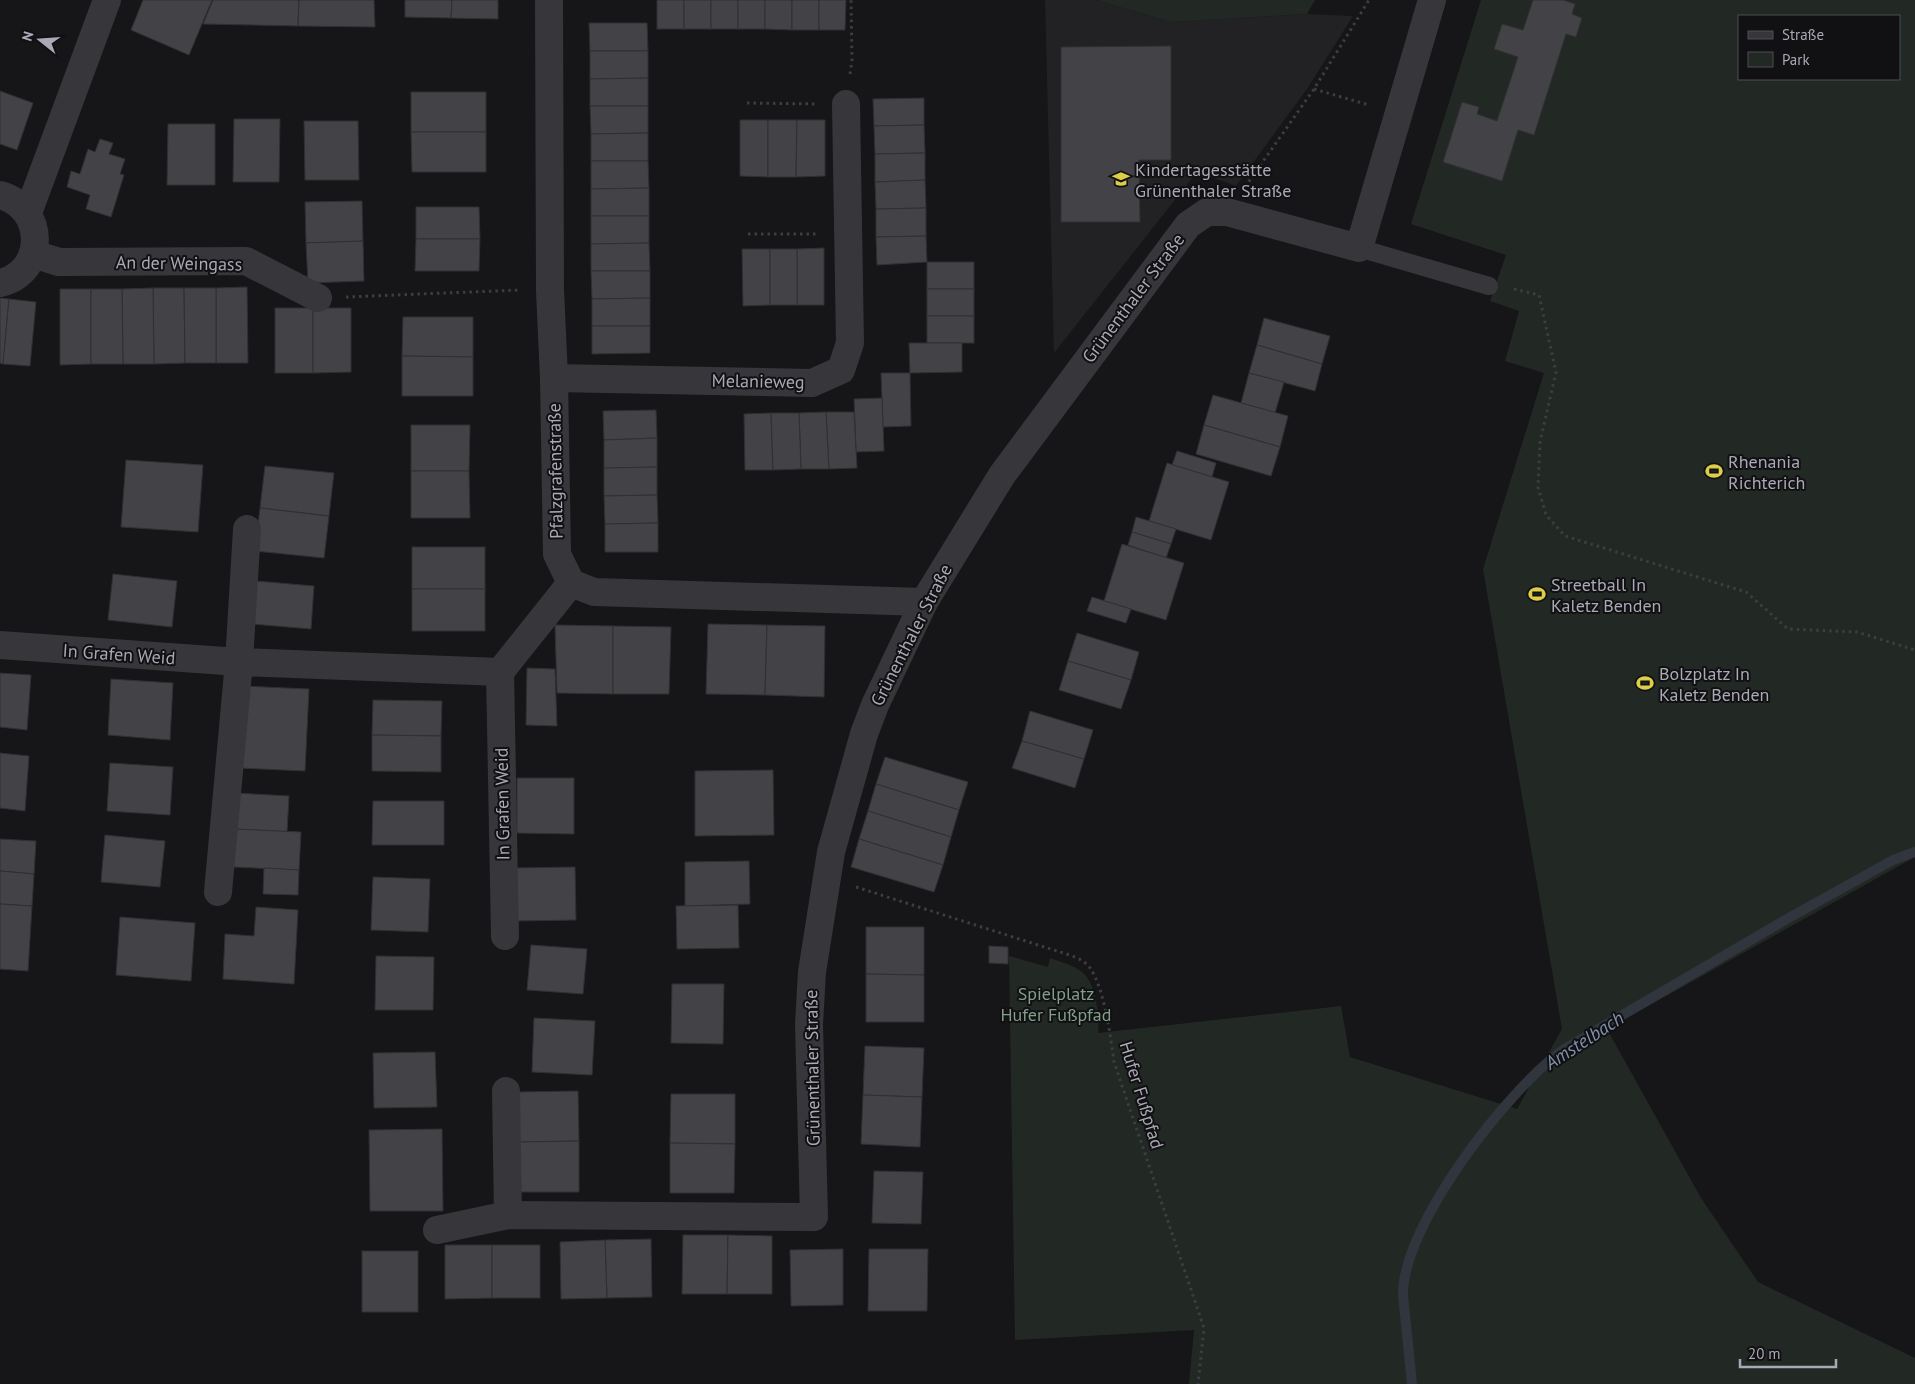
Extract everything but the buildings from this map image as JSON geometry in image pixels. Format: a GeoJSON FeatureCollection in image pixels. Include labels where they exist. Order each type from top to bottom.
{"type":"FeatureCollection","features":[{"type":"Feature","properties":{"kind":"street"},"geometry":{"type":"LineString","coordinates":[[28,213],[107,0]]}},
{"type":"Feature","properties":{"kind":"street","name":"Pfalzgrafenstraße"},"geometry":{"type":"LineString","coordinates":[[549,0],[550,290],[554,378],[557,554],[571,583]]}},
{"type":"Feature","properties":{"kind":"street"},"geometry":{"type":"LineString","coordinates":[[1359,248],[1432,0]]}},
{"type":"Feature","properties":{"kind":"street","name":"Melanieweg"},"geometry":{"type":"LineString","coordinates":[[554,378],[812,383],[841,370],[850,343],[846,104]]}},
{"type":"Feature","properties":{"kind":"street"},"geometry":{"type":"LineString","coordinates":[[0,195],[17,202],[28,213],[33,223],[36,238],[33,254],[20,273],[0,282]]}},
{"type":"Feature","properties":{"kind":"street","name":"Grünenthaler Straße"},"geometry":{"type":"LineString","coordinates":[[437,1230],[508,1215],[814,1217],[808,1024],[812,972],[826,878],[831,852],[864,734],[875,704],[924,602],[1002,475],[1188,225],[1207,212],[1227,212],[1359,248]]}},
{"type":"Feature","properties":{"kind":"street","name":"An der Weingass"},"geometry":{"type":"LineString","coordinates":[[33,254],[59,262],[246,262],[318,298]]}},
{"type":"Feature","properties":{"kind":"street"},"geometry":{"type":"LineString","coordinates":[[218,892],[239,662],[247,529]]}},
{"type":"Feature","properties":{"kind":"street"},"geometry":{"type":"LineString","coordinates":[[500,672],[571,583],[594,592],[924,602]]}},
{"type":"Feature","properties":{"kind":"street","name":"In Grafen Weid"},"geometry":{"type":"LineString","coordinates":[[0,645],[239,662],[500,672],[505,936]]}},
{"type":"Feature","properties":{"kind":"street"},"geometry":{"type":"LineString","coordinates":[[506,1092],[508,1215]]}},
{"type":"Feature","properties":{"kind":"lane"},"geometry":{"type":"LineString","coordinates":[[1359,248],[1489,286]]}},
{"type":"Feature","properties":{"kind":"path"},"geometry":{"type":"LineString","coordinates":[[851,0],[852,60]]}},
{"type":"Feature","properties":{"kind":"path"},"geometry":{"type":"LineString","coordinates":[[1227,212],[1314,89],[1369,0]]}},
{"type":"Feature","properties":{"kind":"path"},"geometry":{"type":"LineString","coordinates":[[1314,89],[1398,113]]}},
{"type":"Feature","properties":{"kind":"path"},"geometry":{"type":"LineString","coordinates":[[747,103],[846,104]]}},
{"type":"Feature","properties":{"kind":"path"},"geometry":{"type":"LineString","coordinates":[[748,234],[848,233]]}},
{"type":"Feature","properties":{"kind":"path"},"geometry":{"type":"LineString","coordinates":[[1489,286],[1504,286],[1539,295],[1556,372],[1540,442],[1538,487],[1546,515],[1565,536],[1596,547],[1698,575],[1746,592],[1788,629],[1857,632],[1915,650]]}},
{"type":"Feature","properties":{"kind":"path"},"geometry":{"type":"LineString","coordinates":[[318,298],[550,290]]}},
{"type":"Feature","properties":{"kind":"path","name":"Hufer Fußpfad"},"geometry":{"type":"LineString","coordinates":[[826,878],[1060,952],[1077,958],[1090,967],[1109,1026],[1114,1062],[1204,1328],[1198,1384]]}},
{"type":"Feature","properties":{"kind":"shaded area","name":"Kindertagesstätte Grünenthaler Straße"},"geometry":{"type":"Polygon","coordinates":[[[1045,0],[1096,0],[1171,22],[1307,14],[1353,16],[1307,89],[1236,186],[1197,172],[1054,353],[1045,0]]]}},
{"type":"Feature","properties":{"kind":"green space"},"geometry":{"type":"Polygon","coordinates":[[[1096,0],[1315,0],[1307,14],[1171,22],[1096,0]]]}},
{"type":"Feature","properties":{"kind":"green space","name":"Spielplatz Hufer Fußpfad"},"geometry":{"type":"Polygon","coordinates":[[[1481,0],[1915,0],[1915,857],[1607,1029],[1701,1198],[1758,1282],[1915,1358],[1915,1384],[1189,1384],[1194,1330],[1015,1340],[1009,956],[1048,967],[1050,958],[1072,966],[1083,973],[1094,993],[1098,1010],[1098,1033],[1341,1006],[1350,1057],[1517,1109],[1562,1029],[1483,569],[1544,373],[1505,361],[1519,311],[1490,301],[1506,255],[1411,224],[1481,0]]]}},
{"type":"Feature","properties":{"kind":"waterway","name":"Amstelbach"},"geometry":{"type":"LineString","coordinates":[[1412,1384],[1403,1295],[1407,1266],[1420,1232],[1439,1196],[1490,1124],[1517,1093],[1543,1067],[1566,1048],[1785,920],[1893,860],[1915,852]]}},
{"type":"Feature","properties":{"kind":"place","name":"Kindertagesstätte Grünenthaler Straße"},"geometry":{"type":"Point","coordinates":[1121,179]}},
{"type":"Feature","properties":{"kind":"place","name":"Rhenania Richterich"},"geometry":{"type":"Point","coordinates":[1714,471]}},
{"type":"Feature","properties":{"kind":"place","name":"Streetball In Kaletz Benden"},"geometry":{"type":"Point","coordinates":[1537,594]}},
{"type":"Feature","properties":{"kind":"place","name":"Bolzplatz In Kaletz Benden"},"geometry":{"type":"Point","coordinates":[1645,683]}}]}
